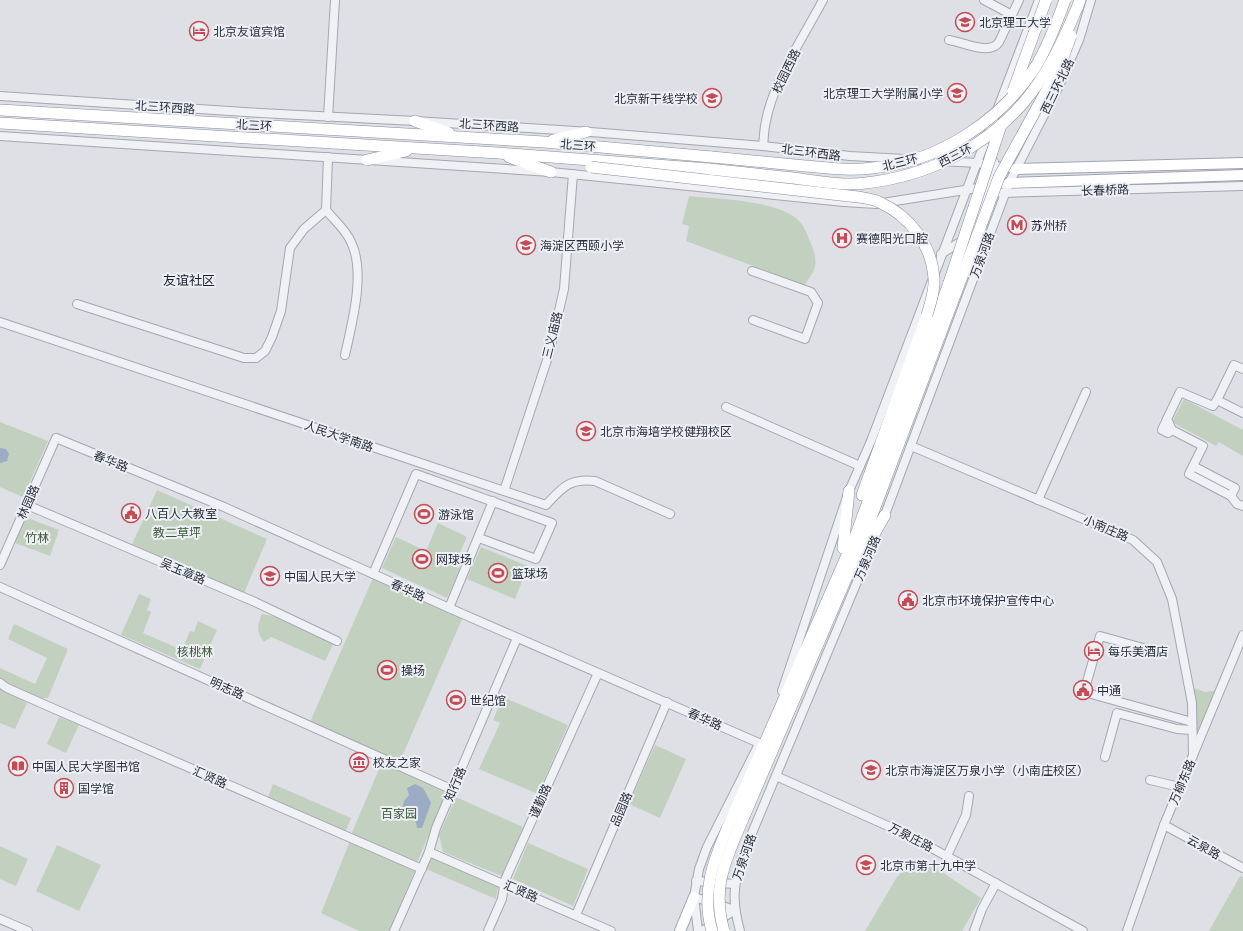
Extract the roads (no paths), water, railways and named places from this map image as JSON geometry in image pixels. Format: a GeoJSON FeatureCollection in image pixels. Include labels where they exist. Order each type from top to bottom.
{"type":"FeatureCollection","features":[{"type":"Feature","properties":{"kind":"highway"},"geometry":{"type":"LineString","coordinates":[[953,285],[1022,63],[1046,0]]}},
{"type":"Feature","properties":{"kind":"highway","name":"北三环"},"geometry":{"type":"LineString","coordinates":[[0,110],[544,142],[836,169],[871,169],[908,162],[946,147],[980,126],[1013,96],[1036,66],[1066,0]]}},
{"type":"Feature","properties":{"kind":"highway"},"geometry":{"type":"LineString","coordinates":[[953,285],[999,177],[1060,66],[1071,37],[1079,4]]}},
{"type":"Feature","properties":{"kind":"highway","name":"西三环"},"geometry":{"type":"LineString","coordinates":[[709,169],[831,183],[865,183],[921,171],[953,159],[994,131],[1023,102],[1044,74],[1065,36],[1079,4]]}},
{"type":"Feature","properties":{"kind":"highway"},"geometry":{"type":"LineString","coordinates":[[415,121],[461,137]]}},
{"type":"Feature","properties":{"kind":"highway","name":"北三环"},"geometry":{"type":"LineString","coordinates":[[0,123],[498,153],[709,169]]}},
{"type":"Feature","properties":{"kind":"highway"},"geometry":{"type":"LineString","coordinates":[[544,142],[586,132]]}},
{"type":"Feature","properties":{"kind":"highway"},"geometry":{"type":"LineString","coordinates":[[367,160],[418,148]]}},
{"type":"Feature","properties":{"kind":"highway"},"geometry":{"type":"LineString","coordinates":[[498,153],[550,172]]}},
{"type":"Feature","properties":{"kind":"highway"},"geometry":{"type":"LineString","coordinates":[[544,156],[591,167],[858,196],[878,201],[908,221],[920,235],[928,250],[934,280],[927,315],[843,548]]}},
{"type":"Feature","properties":{"kind":"highway","name":"万泉河路"},"geometry":{"type":"LineString","coordinates":[[712,931],[707,899],[710,872],[732,831],[833,598],[863,539],[953,285]]}},
{"type":"Feature","properties":{"kind":"highway"},"geometry":{"type":"LineString","coordinates":[[833,598],[843,548],[849,491]]}},
{"type":"Feature","properties":{"kind":"highway"},"geometry":{"type":"LineString","coordinates":[[833,598],[885,515]]}},
{"type":"Feature","properties":{"kind":"highway","name":"万泉河路"},"geometry":{"type":"LineString","coordinates":[[724,931],[720,912],[721,876],[732,831]]}},
{"type":"Feature","properties":{"kind":"main road","name":"长春桥路"},"geometry":{"type":"LineString","coordinates":[[1017,166],[1134,166],[1243,163]]}},
{"type":"Feature","properties":{"kind":"main road","name":"长春桥路"},"geometry":{"type":"LineString","coordinates":[[1009,183],[1243,175]]}},
{"type":"Feature","properties":{"kind":"main road"},"geometry":{"type":"LineString","coordinates":[[680,931],[694,897]]}},
{"type":"Feature","properties":{"kind":"street"},"geometry":{"type":"LineString","coordinates":[[328,117],[335,0]]}},
{"type":"Feature","properties":{"kind":"street","name":"校园西路"},"geometry":{"type":"LineString","coordinates":[[762,146],[766,121],[775,93],[823,0]]}},
{"type":"Feature","properties":{"kind":"street"},"geometry":{"type":"LineString","coordinates":[[984,0],[1012,15]]}},
{"type":"Feature","properties":{"kind":"street"},"geometry":{"type":"LineString","coordinates":[[949,40],[988,48],[996,46],[1018,0]]}},
{"type":"Feature","properties":{"kind":"street"},"geometry":{"type":"LineString","coordinates":[[698,931],[694,897],[696,881],[707,847],[759,743],[784,685],[849,491],[874,434],[941,254],[1039,0]]}},
{"type":"Feature","properties":{"kind":"street","name":"西三环北路"},"geometry":{"type":"LineString","coordinates":[[1009,183],[1059,86],[1079,40],[1091,0]]}},
{"type":"Feature","properties":{"kind":"street","name":"北三环西路"},"geometry":{"type":"LineString","coordinates":[[0,96],[586,132],[762,146],[850,156],[1017,166]]}},
{"type":"Feature","properties":{"kind":"street"},"geometry":{"type":"LineString","coordinates":[[940,161],[965,154],[977,145],[990,128]]}},
{"type":"Feature","properties":{"kind":"street"},"geometry":{"type":"LineString","coordinates":[[941,254],[970,236],[987,189],[994,164],[990,128]]}},
{"type":"Feature","properties":{"kind":"street"},"geometry":{"type":"LineString","coordinates":[[0,136],[550,172],[876,204],[967,189],[987,189],[1009,183]]}},
{"type":"Feature","properties":{"kind":"street"},"geometry":{"type":"LineString","coordinates":[[844,202],[850,156]]}},
{"type":"Feature","properties":{"kind":"street"},"geometry":{"type":"LineString","coordinates":[[328,157],[326,210],[351,241],[356,255],[357,273],[355,303],[345,355]]}},
{"type":"Feature","properties":{"kind":"street","name":"三义庙路"},"geometry":{"type":"LineString","coordinates":[[504,491],[549,354],[564,289],[573,174]]}},
{"type":"Feature","properties":{"kind":"street","name":"万泉河路"},"geometry":{"type":"LineString","coordinates":[[740,931],[735,910],[734,884],[742,858],[885,515],[1009,183]]}},
{"type":"Feature","properties":{"kind":"street","name":"长春桥路"},"geometry":{"type":"LineString","coordinates":[[987,189],[1005,194],[1243,186]]}},
{"type":"Feature","properties":{"kind":"street"},"geometry":{"type":"LineString","coordinates":[[876,204],[898,219],[910,230],[922,248],[928,266],[930,285]]}},
{"type":"Feature","properties":{"kind":"street"},"geometry":{"type":"LineString","coordinates":[[77,304],[244,358],[256,358],[264,351],[272,337],[281,311],[290,248],[304,229],[326,210]]}},
{"type":"Feature","properties":{"kind":"street"},"geometry":{"type":"LineString","coordinates":[[970,236],[983,252]]}},
{"type":"Feature","properties":{"kind":"street"},"geometry":{"type":"LineString","coordinates":[[752,271],[811,292],[818,303],[805,339],[753,320]]}},
{"type":"Feature","properties":{"kind":"street","name":"人民大学南路"},"geometry":{"type":"LineString","coordinates":[[0,322],[546,505],[564,486],[583,480],[595,481],[670,514]]}},
{"type":"Feature","properties":{"kind":"street"},"geometry":{"type":"LineString","coordinates":[[1243,369],[1234,365],[1213,406],[1180,392],[1166,419],[1172,430],[1203,446],[1189,474],[1231,496],[1237,504],[1243,506]]}},
{"type":"Feature","properties":{"kind":"street"},"geometry":{"type":"LineString","coordinates":[[1038,500],[1086,392]]}},
{"type":"Feature","properties":{"kind":"street"},"geometry":{"type":"LineString","coordinates":[[1217,400],[1243,414]]}},
{"type":"Feature","properties":{"kind":"street"},"geometry":{"type":"LineString","coordinates":[[726,407],[860,466]]}},
{"type":"Feature","properties":{"kind":"street","name":"林园路"},"geometry":{"type":"LineString","coordinates":[[0,565],[56,438]]}},
{"type":"Feature","properties":{"kind":"street","name":"春华路"},"geometry":{"type":"LineString","coordinates":[[56,438],[224,507],[517,638],[759,743]]}},
{"type":"Feature","properties":{"kind":"street","name":"小南庄路"},"geometry":{"type":"LineString","coordinates":[[911,446],[1134,540],[1157,562],[1172,599],[1192,703],[1193,755]]}},
{"type":"Feature","properties":{"kind":"street"},"geometry":{"type":"LineString","coordinates":[[373,574],[416,474],[552,522],[536,559],[479,538]]}},
{"type":"Feature","properties":{"kind":"street"},"geometry":{"type":"LineString","coordinates":[[449,608],[493,501]]}},
{"type":"Feature","properties":{"kind":"street","name":"吴玉章路"},"geometry":{"type":"LineString","coordinates":[[27,505],[255,602],[337,641]]}},
{"type":"Feature","properties":{"kind":"street","name":"明志路"},"geometry":{"type":"LineString","coordinates":[[0,587],[453,790]]}},
{"type":"Feature","properties":{"kind":"street","name":"万柳东路"},"geometry":{"type":"LineString","coordinates":[[1127,931],[1164,825],[1243,635]]}},
{"type":"Feature","properties":{"kind":"street"},"geometry":{"type":"LineString","coordinates":[[1154,651],[1100,636],[1084,692],[1192,722]]}},
{"type":"Feature","properties":{"kind":"street","name":"知行路"},"geometry":{"type":"LineString","coordinates":[[394,931],[430,852],[436,828],[517,638]]}},
{"type":"Feature","properties":{"kind":"street","name":"谨勤路"},"geometry":{"type":"LineString","coordinates":[[488,931],[502,899],[505,884],[598,673]]}},
{"type":"Feature","properties":{"kind":"street","name":"汇贤路"},"geometry":{"type":"LineString","coordinates":[[0,683],[7,688],[422,869]]}},
{"type":"Feature","properties":{"kind":"street","name":"品园路"},"geometry":{"type":"LineString","coordinates":[[576,915],[667,702]]}},
{"type":"Feature","properties":{"kind":"street"},"geometry":{"type":"LineString","coordinates":[[1105,757],[1117,713],[1177,729],[1192,730]]}},
{"type":"Feature","properties":{"kind":"street","name":"万泉庄路"},"geometry":{"type":"LineString","coordinates":[[776,776],[908,834],[1083,931]]}},
{"type":"Feature","properties":{"kind":"street"},"geometry":{"type":"LineString","coordinates":[[1150,780],[1180,787]]}},
{"type":"Feature","properties":{"kind":"street"},"geometry":{"type":"LineString","coordinates":[[947,856],[966,815],[969,796]]}},
{"type":"Feature","properties":{"kind":"street","name":"云泉路"},"geometry":{"type":"LineString","coordinates":[[1164,825],[1243,868]]}},
{"type":"Feature","properties":{"kind":"street","name":"汇贤路"},"geometry":{"type":"LineString","coordinates":[[430,852],[611,931]]}},
{"type":"Feature","properties":{"kind":"street"},"geometry":{"type":"LineString","coordinates":[[696,881],[734,884]]}},
{"type":"Feature","properties":{"kind":"street"},"geometry":{"type":"LineString","coordinates":[[974,931],[982,909],[996,883]]}},
{"type":"Feature","properties":{"kind":"street"},"geometry":{"type":"LineString","coordinates":[[694,897],[735,910]]}},
{"type":"Feature","properties":{"kind":"street"},"geometry":{"type":"LineString","coordinates":[[702,931],[735,910]]}},
{"type":"Feature","properties":{"kind":"street"},"geometry":{"type":"LineString","coordinates":[[0,919],[28,931]]}},
{"type":"Feature","properties":{"kind":"water"},"geometry":{"type":"Polygon","coordinates":[[[0,448],[6,449],[9,454],[7,461],[0,463],[0,448]]]}},
{"type":"Feature","properties":{"kind":"water"},"geometry":{"type":"Polygon","coordinates":[[[415,784],[423,788],[431,803],[422,828],[417,828],[413,817],[402,810],[404,801],[409,795],[407,788],[415,784]]]}},
{"type":"Feature","properties":{"kind":"place","name":"北京理工大学"},"geometry":{"type":"Point","coordinates":[965,22]}},
{"type":"Feature","properties":{"kind":"place","name":"北京友谊宾馆"},"geometry":{"type":"Point","coordinates":[199,31]}},
{"type":"Feature","properties":{"kind":"place","name":"北京理工大学附属小学"},"geometry":{"type":"Point","coordinates":[957,93]}},
{"type":"Feature","properties":{"kind":"place","name":"北京新干线学校"},"geometry":{"type":"Point","coordinates":[712,98]}},
{"type":"Feature","properties":{"kind":"place","name":"苏州桥"},"geometry":{"type":"Point","coordinates":[1017,225]}},
{"type":"Feature","properties":{"kind":"place","name":"赛德阳光口腔"},"geometry":{"type":"Point","coordinates":[842,238]}},
{"type":"Feature","properties":{"kind":"place","name":"海淀区西颐小学"},"geometry":{"type":"Point","coordinates":[526,245]}},
{"type":"Feature","properties":{"kind":"place","name":"北京市海培学校健翔校区"},"geometry":{"type":"Point","coordinates":[586,431]}},
{"type":"Feature","properties":{"kind":"place","name":"八百人大教室"},"geometry":{"type":"Point","coordinates":[131,513]}},
{"type":"Feature","properties":{"kind":"place","name":"游泳馆"},"geometry":{"type":"Point","coordinates":[424,514]}},
{"type":"Feature","properties":{"kind":"place","name":"网球场"},"geometry":{"type":"Point","coordinates":[422,559]}},
{"type":"Feature","properties":{"kind":"place","name":"篮球场"},"geometry":{"type":"Point","coordinates":[498,573]}},
{"type":"Feature","properties":{"kind":"place","name":"中国人民大学"},"geometry":{"type":"Point","coordinates":[270,576]}},
{"type":"Feature","properties":{"kind":"place","name":"北京市环境保护宣传中心"},"geometry":{"type":"Point","coordinates":[908,600]}},
{"type":"Feature","properties":{"kind":"place","name":"每乐美酒店"},"geometry":{"type":"Point","coordinates":[1094,651]}},
{"type":"Feature","properties":{"kind":"place","name":"操场"},"geometry":{"type":"Point","coordinates":[387,670]}},
{"type":"Feature","properties":{"kind":"place","name":"中通"},"geometry":{"type":"Point","coordinates":[1083,690]}},
{"type":"Feature","properties":{"kind":"place","name":"世纪馆"},"geometry":{"type":"Point","coordinates":[456,700]}},
{"type":"Feature","properties":{"kind":"place","name":"校友之家"},"geometry":{"type":"Point","coordinates":[359,762]}},
{"type":"Feature","properties":{"kind":"place","name":"中国人民大学图书馆"},"geometry":{"type":"Point","coordinates":[18,766]}},
{"type":"Feature","properties":{"kind":"place","name":"北京市海淀区万泉小学（小南庄校区）"},"geometry":{"type":"Point","coordinates":[871,770]}},
{"type":"Feature","properties":{"kind":"place","name":"国学馆"},"geometry":{"type":"Point","coordinates":[64,788]}},
{"type":"Feature","properties":{"kind":"place","name":"北京市第十九中学"},"geometry":{"type":"Point","coordinates":[866,865]}},
{"type":"Feature","properties":{"kind":"district","name":"友谊社区"},"geometry":{"type":"Point","coordinates":[189,280]}},
{"type":"Feature","properties":{"kind":"park label","name":"教二草坪"},"geometry":{"type":"Point","coordinates":[177,532]}},
{"type":"Feature","properties":{"kind":"park label","name":"竹林"},"geometry":{"type":"Point","coordinates":[37,537]}},
{"type":"Feature","properties":{"kind":"park label","name":"核桃林"},"geometry":{"type":"Point","coordinates":[195,651]}},
{"type":"Feature","properties":{"kind":"park label","name":"百家园"},"geometry":{"type":"Point","coordinates":[399,813]}}]}
